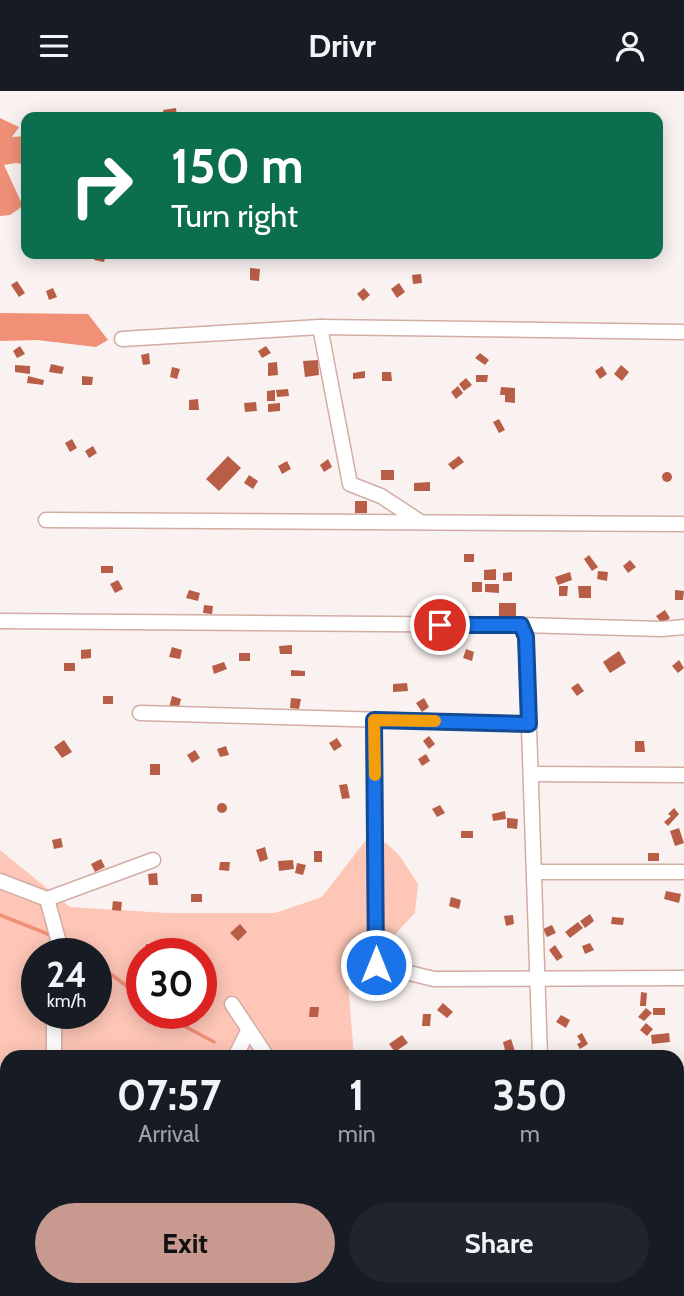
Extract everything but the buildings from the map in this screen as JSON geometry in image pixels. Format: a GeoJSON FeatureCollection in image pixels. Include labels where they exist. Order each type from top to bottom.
{"type":"FeatureCollection","features":[{"type":"Feature","properties":{"kind":"street"},"geometry":{"type":"LineString","coordinates":[[122,339],[320,327],[684,332]]}},
{"type":"Feature","properties":{"kind":"street"},"geometry":{"type":"LineString","coordinates":[[320,327],[350,484],[381,496],[420,521]]}},
{"type":"Feature","properties":{"kind":"street"},"geometry":{"type":"LineString","coordinates":[[46,520],[684,524]]}},
{"type":"Feature","properties":{"kind":"street"},"geometry":{"type":"LineString","coordinates":[[0,621],[521,625],[662,629],[684,627]]}},
{"type":"Feature","properties":{"kind":"street"},"geometry":{"type":"LineString","coordinates":[[521,625],[526,637],[540,1050]]}},
{"type":"Feature","properties":{"kind":"street"},"geometry":{"type":"LineString","coordinates":[[140,713],[529,724]]}},
{"type":"Feature","properties":{"kind":"street"},"geometry":{"type":"LineString","coordinates":[[374,720],[376,965],[434,979],[684,978]]}},
{"type":"Feature","properties":{"kind":"street"},"geometry":{"type":"LineString","coordinates":[[531,774],[684,775]]}},
{"type":"Feature","properties":{"kind":"street"},"geometry":{"type":"LineString","coordinates":[[0,881],[47,899],[153,860]]}},
{"type":"Feature","properties":{"kind":"street"},"geometry":{"type":"LineString","coordinates":[[534,872],[684,872]]}},
{"type":"Feature","properties":{"kind":"street"},"geometry":{"type":"LineString","coordinates":[[47,899],[58,938]]}},
{"type":"Feature","properties":{"kind":"street"},"geometry":{"type":"LineString","coordinates":[[232,1004],[262,1050]]}},
{"type":"Feature","properties":{"kind":"street"},"geometry":{"type":"LineString","coordinates":[[54,1029],[54,1050]]}},
{"type":"Feature","properties":{"kind":"street"},"geometry":{"type":"LineString","coordinates":[[238,1050],[248,1031]]}},
{"type":"Feature","properties":{"kind":"shaded area"},"geometry":{"type":"Polygon","coordinates":[[[0,118],[19,127],[12,137],[21,136],[21,164],[4,165],[21,202],[21,207],[10,215],[0,216],[0,118]]]}},
{"type":"Feature","properties":{"kind":"shaded area"},"geometry":{"type":"Polygon","coordinates":[[[0,313],[88,314],[108,340],[96,347],[37,340],[0,341],[0,313]]]}},
{"type":"Feature","properties":{"kind":"shaded area"},"geometry":{"type":"Polygon","coordinates":[[[365,841],[386,843],[399,855],[418,884],[415,913],[348,984],[353,1050],[0,1050],[0,850],[70,907],[167,913],[275,913],[322,897],[365,841]]]}},
{"type":"Feature","properties":{"kind":"waterway"},"geometry":{"type":"LineString","coordinates":[[0,915],[53,936]]}},
{"type":"Feature","properties":{"kind":"waterway"},"geometry":{"type":"LineString","coordinates":[[112,975],[126,986]]}},
{"type":"Feature","properties":{"kind":"waterway"},"geometry":{"type":"LineString","coordinates":[[190,1029],[214,1042]]}},
{"type":"Feature","properties":{"kind":"slow traffic"},"geometry":{"type":"LineString","coordinates":[[375,775],[374,720],[435,721]]}},
{"type":"Feature","properties":{"kind":"route"},"geometry":{"type":"LineString","coordinates":[[376,965],[374,720],[529,724],[526,637],[521,625],[440,625]]}}]}
